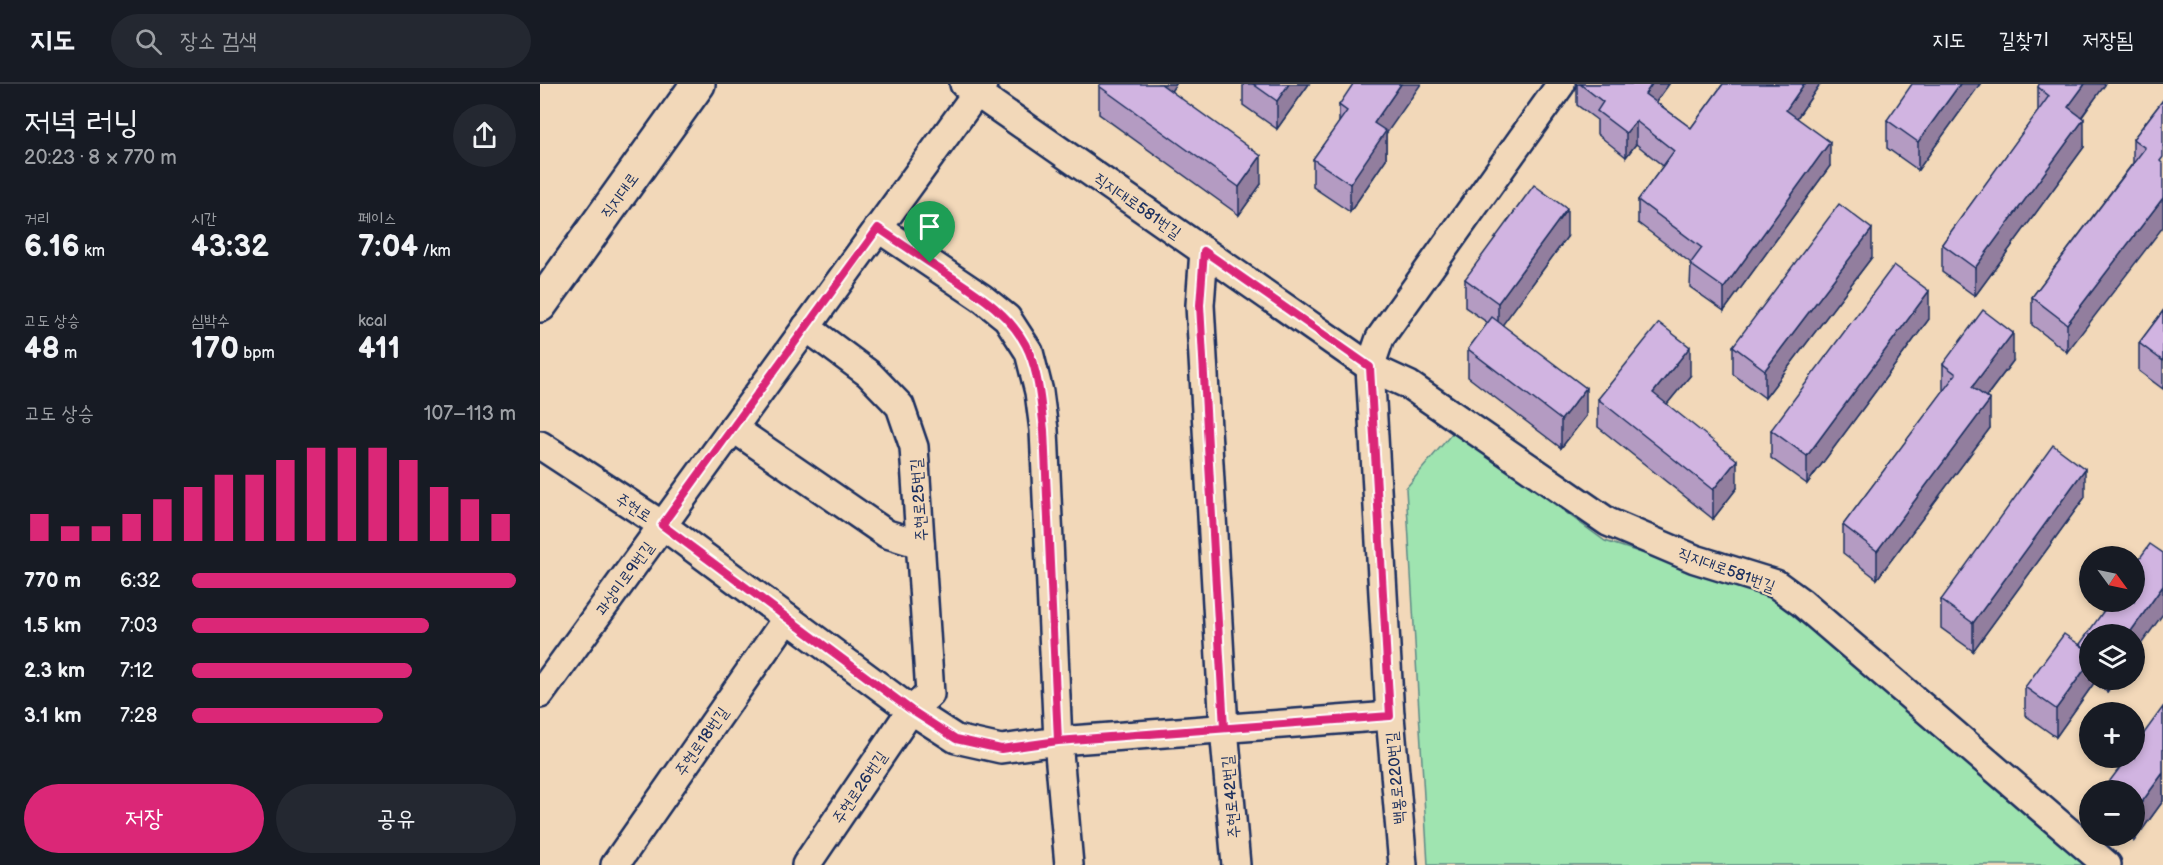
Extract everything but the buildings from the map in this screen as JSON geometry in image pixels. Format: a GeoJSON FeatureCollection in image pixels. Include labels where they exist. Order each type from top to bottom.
{"type":"FeatureCollection","features":[{"type":"Feature","properties":{"kind":"street","name":"직지대로"},"geometry":{"type":"LineString","coordinates":[[540,305],[698,84]]}},
{"type":"Feature","properties":{"kind":"street"},"geometry":{"type":"LineString","coordinates":[[1370,367],[1380,338],[1561,84]]}},
{"type":"Feature","properties":{"kind":"street","name":"직지대로581번길"},"geometry":{"type":"LineString","coordinates":[[974,87],[1370,367],[1409,384],[1608,522],[1695,559],[1776,584],[1802,603],[2107,865]]}},
{"type":"Feature","properties":{"kind":"street","name":"과상미로9번길"},"geometry":{"type":"LineString","coordinates":[[540,694],[878,228],[974,87]]}},
{"type":"Feature","properties":{"kind":"street"},"geometry":{"type":"LineString","coordinates":[[878,228],[982,298],[1007,318],[1029,352],[1039,392],[1044,430],[1058,741],[1069,865]]}},
{"type":"Feature","properties":{"kind":"street","name":"주현로42번길"},"geometry":{"type":"LineString","coordinates":[[1204,251],[1200,305],[1224,728],[1236,865]]}},
{"type":"Feature","properties":{"kind":"street","name":"주현로25번길"},"geometry":{"type":"LineString","coordinates":[[806,327],[869,374],[900,406],[914,447],[930,694],[911,710]]}},
{"type":"Feature","properties":{"kind":"street","name":"백봉로220번길"},"geometry":{"type":"LineString","coordinates":[[1370,367],[1390,716],[1403,865]]}},
{"type":"Feature","properties":{"kind":"street"},"geometry":{"type":"LineString","coordinates":[[733,428],[887,534],[920,544]]}},
{"type":"Feature","properties":{"kind":"street","name":"주현로"},"geometry":{"type":"LineString","coordinates":[[540,445],[662,525],[911,710],[956,739],[1001,749],[1058,741],[1390,716]]}},
{"type":"Feature","properties":{"kind":"street","name":"주현로18번길"},"geometry":{"type":"LineString","coordinates":[[615,865],[787,618]]}},
{"type":"Feature","properties":{"kind":"street","name":"주현로26번길"},"geometry":{"type":"LineString","coordinates":[[806,865],[911,710]]}},
{"type":"Feature","properties":{"kind":"green space"},"geometry":{"type":"Polygon","coordinates":[[[1454,431],[1605,541],[1774,596],[2090,865],[1428,865],[1406,488],[1454,431]]]}},
{"type":"Feature","properties":{"kind":"route"},"geometry":{"type":"LineString","coordinates":[[930,263],[878,228],[662,525],[911,710],[956,739],[1001,749],[1058,741],[1390,716],[1370,367],[1204,251],[1200,305],[1224,728],[1058,741],[1044,430],[1039,392],[1029,352],[1007,318],[930,263]]}}]}
